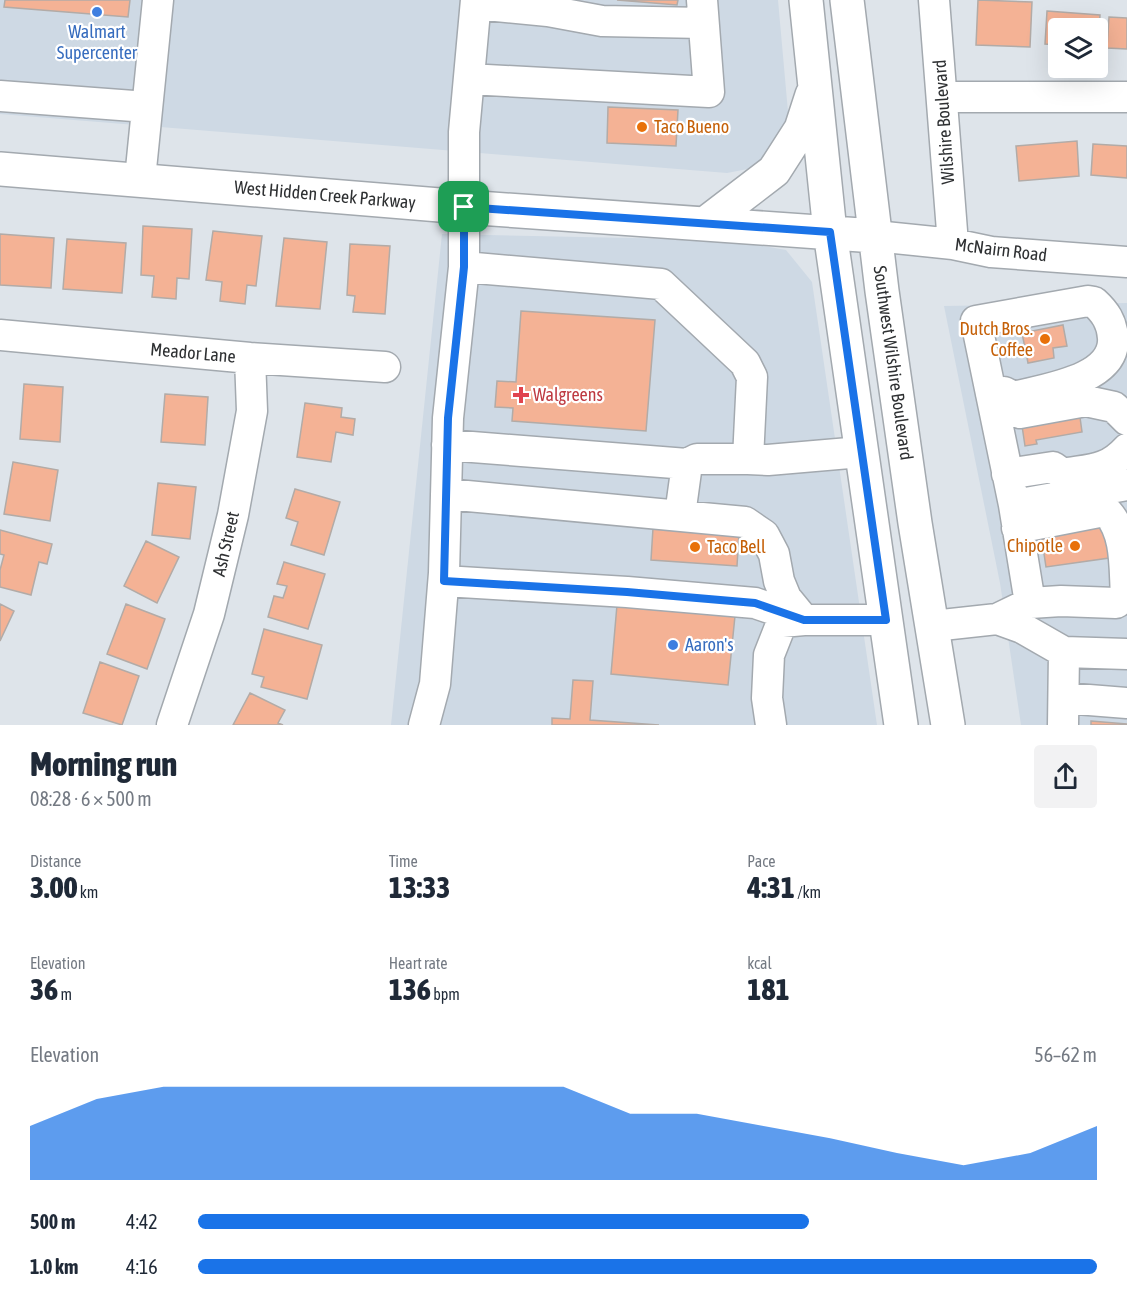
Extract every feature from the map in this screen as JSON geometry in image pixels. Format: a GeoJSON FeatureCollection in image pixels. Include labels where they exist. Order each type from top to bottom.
{"type":"FeatureCollection","features":[{"type":"Feature","properties":{"kind":"main road"},"geometry":{"type":"LineString","coordinates":[[806,0],[830,232],[902,725]]}},
{"type":"Feature","properties":{"kind":"main road","name":"Southwest Wilshire Boulevard"},"geometry":{"type":"LineString","coordinates":[[847,0],[875,236],[915,523],[948,725]]}},
{"type":"Feature","properties":{"kind":"main road"},"geometry":{"type":"LineString","coordinates":[[706,223],[774,171],[801,129],[815,87]]}},
{"type":"Feature","properties":{"kind":"main road","name":"West Hidden Creek Parkway"},"geometry":{"type":"LineString","coordinates":[[0,169],[464,207],[875,236]]}},
{"type":"Feature","properties":{"kind":"street"},"geometry":{"type":"LineString","coordinates":[[140,179],[158,0]]}},
{"type":"Feature","properties":{"kind":"street","name":"Wilshire Boulevard"},"geometry":{"type":"LineString","coordinates":[[934,0],[953,244]]}},
{"type":"Feature","properties":{"kind":"street"},"geometry":{"type":"LineString","coordinates":[[424,725],[435,684],[444,581],[448,418],[464,267],[464,132],[476,2],[548,11],[602,21],[703,11],[709,92],[469,79]]}},
{"type":"Feature","properties":{"kind":"street"},"geometry":{"type":"LineString","coordinates":[[0,96],[147,107]]}},
{"type":"Feature","properties":{"kind":"street"},"geometry":{"type":"LineString","coordinates":[[942,97],[1127,97]]}},
{"type":"Feature","properties":{"kind":"street","name":"McNairn Road"},"geometry":{"type":"LineString","coordinates":[[875,236],[953,244],[990,252],[1127,262]]}},
{"type":"Feature","properties":{"kind":"street"},"geometry":{"type":"LineString","coordinates":[[464,267],[661,284],[745,363],[752,377],[748,459]]}},
{"type":"Feature","properties":{"kind":"street"},"geometry":{"type":"LineString","coordinates":[[997,401],[1084,378],[1098,369],[1109,357],[1113,341],[1109,320],[1101,309],[1094,302],[1088,301],[976,321],[997,401],[1007,474],[1030,603]]}},
{"type":"Feature","properties":{"kind":"street","name":"Meador Lane"},"geometry":{"type":"LineString","coordinates":[[0,335],[250,358],[385,367]]}},
{"type":"Feature","properties":{"kind":"street","name":"Ash Street"},"geometry":{"type":"LineString","coordinates":[[172,725],[209,614],[233,515],[252,411],[250,358]]}},
{"type":"Feature","properties":{"kind":"street"},"geometry":{"type":"LineString","coordinates":[[997,401],[1086,401],[1121,414],[1111,441],[1106,446],[1058,458],[1053,467]]}},
{"type":"Feature","properties":{"kind":"street"},"geometry":{"type":"LineString","coordinates":[[447,445],[687,464],[697,459],[768,460],[861,452]]}},
{"type":"Feature","properties":{"kind":"street"},"geometry":{"type":"LineString","coordinates":[[1007,474],[1053,467],[1063,474],[1103,466],[1116,461],[1127,449]]}},
{"type":"Feature","properties":{"kind":"street"},"geometry":{"type":"LineString","coordinates":[[680,515],[687,464]]}},
{"type":"Feature","properties":{"kind":"street"},"geometry":{"type":"LineString","coordinates":[[1015,517],[1127,484]]}},
{"type":"Feature","properties":{"kind":"street"},"geometry":{"type":"LineString","coordinates":[[446,494],[745,522],[764,535],[774,554],[779,581],[786,598],[804,620]]}},
{"type":"Feature","properties":{"kind":"street"},"geometry":{"type":"LineString","coordinates":[[933,626],[998,619],[1030,603],[1060,601],[1116,603],[1127,596],[1121,538],[1116,523],[1108,513],[1015,517]]}},
{"type":"Feature","properties":{"kind":"street"},"geometry":{"type":"LineString","coordinates":[[444,581],[627,592],[755,603],[804,620]]}},
{"type":"Feature","properties":{"kind":"street"},"geometry":{"type":"LineString","coordinates":[[998,619],[1022,628],[1064,652],[1127,654]]}},
{"type":"Feature","properties":{"kind":"street"},"geometry":{"type":"LineString","coordinates":[[771,725],[767,698],[769,655],[782,622],[886,620]]}},
{"type":"Feature","properties":{"kind":"street"},"geometry":{"type":"LineString","coordinates":[[1064,652],[1064,711],[1127,703]]}},
{"type":"Feature","properties":{"kind":"shaded area"},"geometry":{"type":"Polygon","coordinates":[[[0,0],[778,0],[789,123],[758,167],[727,173],[0,114],[0,0]]]}},
{"type":"Feature","properties":{"kind":"shaded area"},"geometry":{"type":"Polygon","coordinates":[[[442,234],[729,240],[786,250],[812,282],[877,725],[391,725],[442,234]]]}},
{"type":"Feature","properties":{"kind":"shaded area"},"geometry":{"type":"Polygon","coordinates":[[[1127,303],[1127,725],[1021,725],[1000,583],[944,306],[1127,303]]]}},
{"type":"Feature","properties":{"kind":"building","name":"Walmart Supercenter"},"geometry":{"type":"Polygon","coordinates":[[[5,0],[130,0],[128,17],[4,7],[5,0]]]}},
{"type":"Feature","properties":{"kind":"building"},"geometry":{"type":"Polygon","coordinates":[[[617,0],[678,0],[677,5],[617,0]]]}},
{"type":"Feature","properties":{"kind":"building"},"geometry":{"type":"Polygon","coordinates":[[[978,0],[1032,2],[1030,47],[976,45],[978,0]]]}},
{"type":"Feature","properties":{"kind":"building"},"geometry":{"type":"Polygon","coordinates":[[[1047,11],[1100,15],[1100,18],[1048,18],[1048,44],[1045,44],[1047,11]]]}},
{"type":"Feature","properties":{"kind":"building"},"geometry":{"type":"Polygon","coordinates":[[[1109,17],[1127,18],[1127,49],[1108,48],[1109,17]]]}},
{"type":"Feature","properties":{"kind":"building","name":"Taco Bueno"},"geometry":{"type":"Polygon","coordinates":[[[608,107],[678,110],[676,146],[607,143],[608,107]]]}},
{"type":"Feature","properties":{"kind":"building"},"geometry":{"type":"Polygon","coordinates":[[[1077,141],[1079,176],[1019,181],[1016,146],[1077,141]]]}},
{"type":"Feature","properties":{"kind":"building"},"geometry":{"type":"Polygon","coordinates":[[[1093,144],[1127,146],[1127,178],[1091,175],[1093,144]]]}},
{"type":"Feature","properties":{"kind":"building"},"geometry":{"type":"Polygon","coordinates":[[[143,226],[192,229],[189,279],[177,278],[176,299],[152,297],[154,276],[141,275],[143,226]]]}},
{"type":"Feature","properties":{"kind":"building"},"geometry":{"type":"Polygon","coordinates":[[[213,231],[262,236],[256,286],[247,285],[245,304],[220,301],[222,282],[206,280],[213,231]]]}},
{"type":"Feature","properties":{"kind":"building"},"geometry":{"type":"Polygon","coordinates":[[[0,234],[54,238],[51,288],[0,285],[0,234]]]}},
{"type":"Feature","properties":{"kind":"building"},"geometry":{"type":"Polygon","coordinates":[[[284,238],[327,242],[320,309],[276,306],[284,238]]]}},
{"type":"Feature","properties":{"kind":"building"},"geometry":{"type":"Polygon","coordinates":[[[67,239],[126,243],[122,293],[63,289],[67,239]]]}},
{"type":"Feature","properties":{"kind":"building"},"geometry":{"type":"Polygon","coordinates":[[[350,244],[390,246],[385,314],[353,312],[355,296],[347,295],[350,244]]]}},
{"type":"Feature","properties":{"kind":"building","name":"Walgreens"},"geometry":{"type":"Polygon","coordinates":[[[521,311],[655,320],[646,431],[512,421],[513,408],[495,407],[497,381],[516,382],[521,311]]]}},
{"type":"Feature","properties":{"kind":"building","name":"Dutch Bros. Coffee"},"geometry":{"type":"Polygon","coordinates":[[[1063,325],[1067,346],[1053,348],[1054,358],[1028,363],[1022,333],[1063,325]]]}},
{"type":"Feature","properties":{"kind":"building"},"geometry":{"type":"Polygon","coordinates":[[[24,384],[63,387],[60,442],[20,439],[24,384]]]}},
{"type":"Feature","properties":{"kind":"building"},"geometry":{"type":"Polygon","coordinates":[[[165,394],[208,397],[205,445],[161,442],[165,394]]]}},
{"type":"Feature","properties":{"kind":"building"},"geometry":{"type":"Polygon","coordinates":[[[305,403],[342,408],[341,417],[355,419],[353,435],[336,432],[331,462],[297,457],[305,403]]]}},
{"type":"Feature","properties":{"kind":"building"},"geometry":{"type":"Polygon","coordinates":[[[1079,410],[1082,432],[1036,440],[1037,444],[1025,446],[1021,419],[1079,410]]]}},
{"type":"Feature","properties":{"kind":"building"},"geometry":{"type":"Polygon","coordinates":[[[13,462],[58,470],[50,521],[4,514],[13,462]]]}},
{"type":"Feature","properties":{"kind":"building"},"geometry":{"type":"Polygon","coordinates":[[[158,483],[196,487],[190,539],[152,535],[158,483]]]}},
{"type":"Feature","properties":{"kind":"building"},"geometry":{"type":"Polygon","coordinates":[[[295,489],[340,502],[324,555],[291,545],[298,522],[286,518],[295,489]]]}},
{"type":"Feature","properties":{"kind":"building","name":"Chipotle"},"geometry":{"type":"Polygon","coordinates":[[[1104,525],[1109,558],[1046,567],[1041,534],[1104,525]]]}},
{"type":"Feature","properties":{"kind":"building","name":"Taco Bell"},"geometry":{"type":"Polygon","coordinates":[[[653,528],[739,533],[737,566],[651,560],[653,528]]]}},
{"type":"Feature","properties":{"kind":"building"},"geometry":{"type":"Polygon","coordinates":[[[0,530],[52,544],[47,564],[39,562],[31,595],[0,587],[0,570],[4,555],[0,554],[0,530]]]}},
{"type":"Feature","properties":{"kind":"building"},"geometry":{"type":"Polygon","coordinates":[[[146,541],[179,557],[157,603],[124,586],[146,541]]]}},
{"type":"Feature","properties":{"kind":"building"},"geometry":{"type":"Polygon","coordinates":[[[284,562],[325,574],[308,629],[268,617],[274,596],[283,598],[287,586],[277,584],[284,562]]]}},
{"type":"Feature","properties":{"kind":"building"},"geometry":{"type":"Polygon","coordinates":[[[0,604],[14,611],[0,641],[0,604]]]}},
{"type":"Feature","properties":{"kind":"building"},"geometry":{"type":"Polygon","coordinates":[[[126,604],[165,619],[147,669],[107,654],[126,604]]]}},
{"type":"Feature","properties":{"kind":"building","name":"Aaron's"},"geometry":{"type":"Polygon","coordinates":[[[617,605],[735,616],[728,685],[611,674],[617,605]]]}},
{"type":"Feature","properties":{"kind":"building"},"geometry":{"type":"Polygon","coordinates":[[[264,629],[322,645],[307,699],[261,687],[264,677],[252,674],[264,629]]]}},
{"type":"Feature","properties":{"kind":"building"},"geometry":{"type":"Polygon","coordinates":[[[100,662],[139,676],[122,725],[83,713],[100,662]]]}},
{"type":"Feature","properties":{"kind":"building"},"geometry":{"type":"Polygon","coordinates":[[[573,680],[593,681],[590,720],[659,725],[552,725],[552,718],[570,719],[573,680]]]}},
{"type":"Feature","properties":{"kind":"building"},"geometry":{"type":"Polygon","coordinates":[[[250,693],[285,710],[278,723],[283,725],[233,725],[250,693]]]}},
{"type":"Feature","properties":{"kind":"building"},"geometry":{"type":"Polygon","coordinates":[[[1091,721],[1127,724],[1127,725],[1091,725],[1091,721]]]}},
{"type":"Feature","properties":{"kind":"place","name":"Walmart Supercenter"},"geometry":{"type":"Point","coordinates":[97,12]}},
{"type":"Feature","properties":{"kind":"place","name":"Taco Bueno"},"geometry":{"type":"Point","coordinates":[642,127]}},
{"type":"Feature","properties":{"kind":"place","name":"Dutch Bros. Coffee"},"geometry":{"type":"Point","coordinates":[1045,339]}},
{"type":"Feature","properties":{"kind":"place","name":"Walgreens"},"geometry":{"type":"Point","coordinates":[521,395]}},
{"type":"Feature","properties":{"kind":"place","name":"Chipotle"},"geometry":{"type":"Point","coordinates":[1075,546]}},
{"type":"Feature","properties":{"kind":"place","name":"Taco Bell"},"geometry":{"type":"Point","coordinates":[695,547]}},
{"type":"Feature","properties":{"kind":"place","name":"Aaron's"},"geometry":{"type":"Point","coordinates":[673,645]}},
{"type":"Feature","properties":{"kind":"route"},"geometry":{"type":"LineString","coordinates":[[464,207],[830,232],[886,620],[804,620],[755,603],[627,592],[444,581],[448,418],[464,267],[464,207]]}}]}
